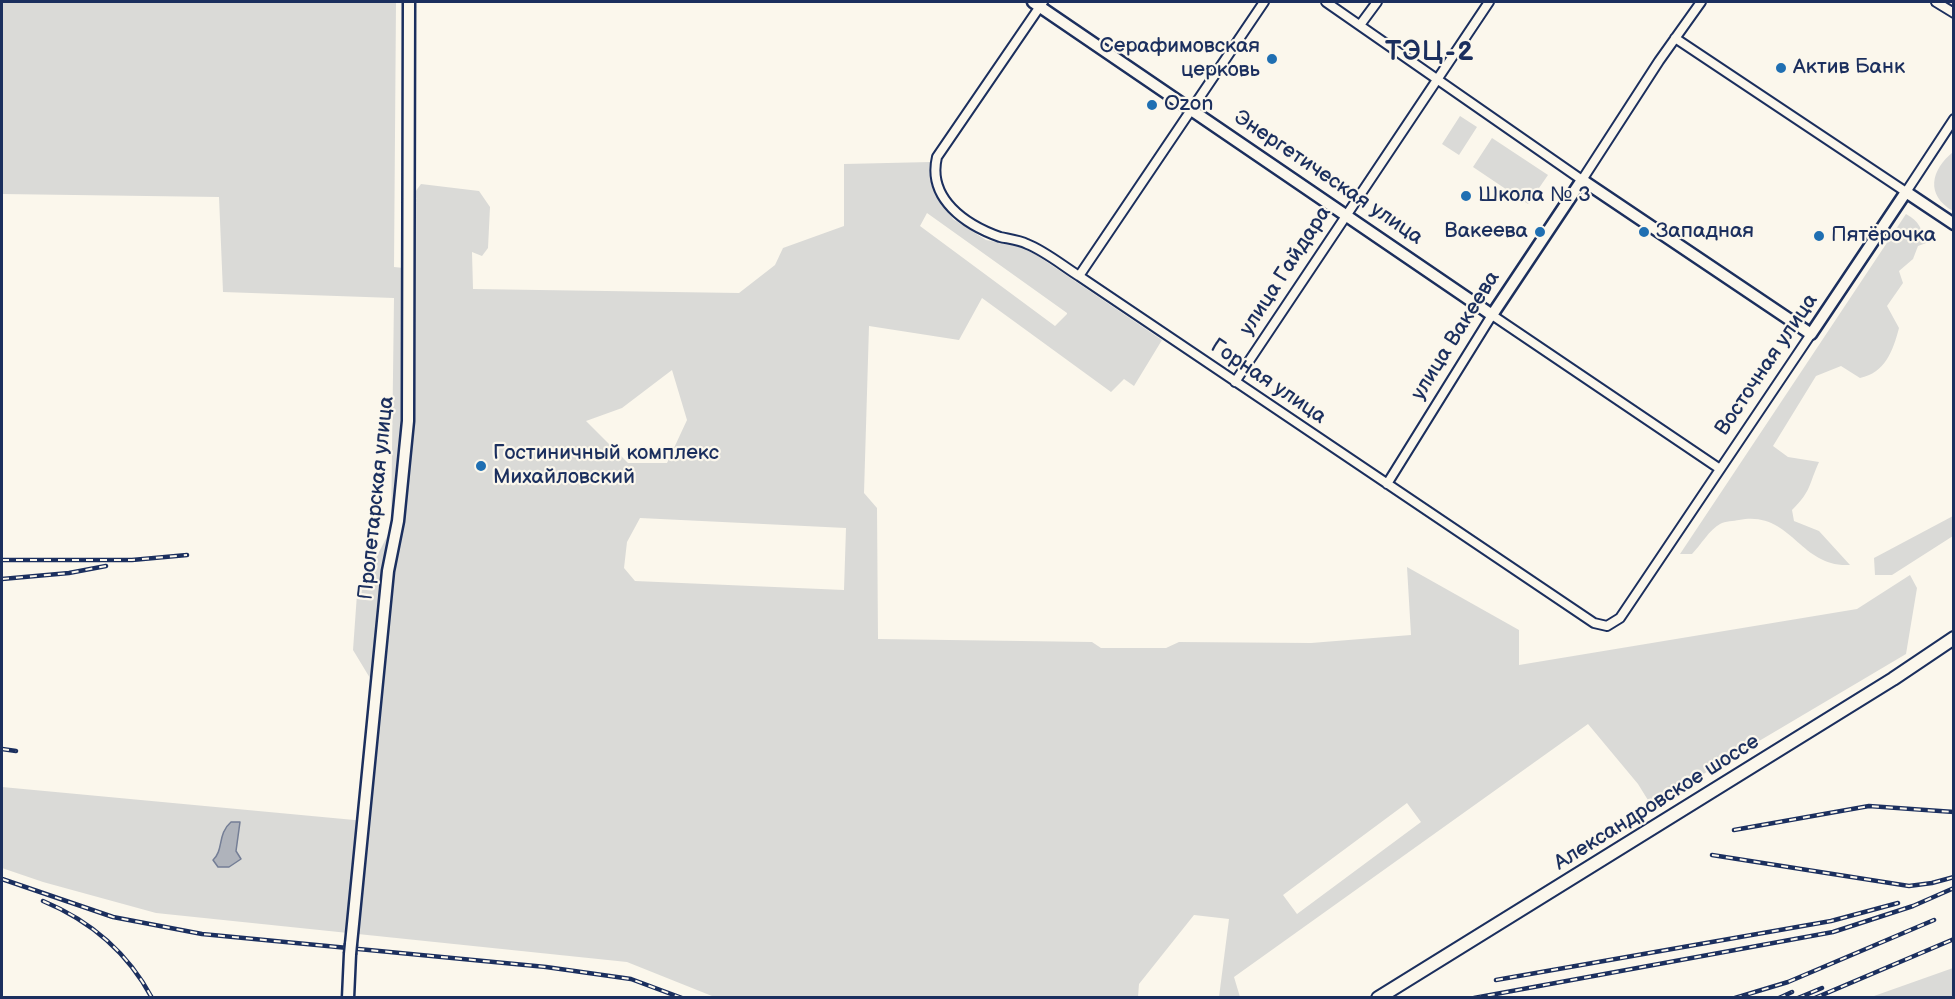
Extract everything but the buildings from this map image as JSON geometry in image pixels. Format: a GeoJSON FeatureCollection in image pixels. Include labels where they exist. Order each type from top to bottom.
{"type":"FeatureCollection","features":[{"type":"Feature","properties":{"kind":"main road","name":"Александровское шоссе"},"geometry":{"type":"LineString","coordinates":[[1378,998],[1873,692],[1953,638]]}},
{"type":"Feature","properties":{"kind":"street","name":"Пролетарская улица"},"geometry":{"type":"LineString","coordinates":[[348,998],[350,949],[388,571],[398,521],[408,421],[409,2]]}},
{"type":"Feature","properties":{"kind":"street"},"geometry":{"type":"LineString","coordinates":[[1079,276],[1190,108],[1264,2]]}},
{"type":"Feature","properties":{"kind":"street"},"geometry":{"type":"LineString","coordinates":[[1326,2],[1582,180],[1811,334]]}},
{"type":"Feature","properties":{"kind":"street"},"geometry":{"type":"LineString","coordinates":[[1360,25],[1377,2]]}},
{"type":"Feature","properties":{"kind":"street","name":"улица Гайдара"},"geometry":{"type":"LineString","coordinates":[[1235,382],[1345,213],[1489,2]]}},
{"type":"Feature","properties":{"kind":"street","name":"улица Вакеева"},"geometry":{"type":"LineString","coordinates":[[1386,484],[1492,315],[1701,2]]}},
{"type":"Feature","properties":{"kind":"street"},"geometry":{"type":"LineString","coordinates":[[1936,2],[1953,13]]}},
{"type":"Feature","properties":{"kind":"street","name":"Энергетическая улица"},"geometry":{"type":"LineString","coordinates":[[1038,3],[1720,469]]}},
{"type":"Feature","properties":{"kind":"street","name":"Горная улица"},"geometry":{"type":"LineString","coordinates":[[1038,3],[937,158],[934,168],[939,191],[950,209],[969,223],[999,236],[1028,244],[1079,276],[1594,623],[1607,626]]}},
{"type":"Feature","properties":{"kind":"street"},"geometry":{"type":"LineString","coordinates":[[1675,38],[1953,224]]}},
{"type":"Feature","properties":{"kind":"street","name":"Восточная улица"},"geometry":{"type":"LineString","coordinates":[[1607,626],[1620,618],[1953,119]]}},
{"type":"Feature","properties":{"kind":"shaded area"},"geometry":{"type":"Polygon","coordinates":[[[2,2],[396,2],[394,267],[413,269],[415,192],[421,184],[479,191],[490,207],[488,248],[482,256],[472,252],[473,289],[739,293],[775,265],[783,248],[844,226],[844,164],[931,162],[932,184],[953,219],[986,240],[1017,246],[1035,254],[1162,340],[1134,386],[1124,379],[1111,392],[982,298],[959,340],[869,326],[864,493],[877,508],[878,639],[1092,642],[1101,648],[1166,648],[1179,642],[1311,643],[1411,635],[1407,567],[1519,630],[1519,665],[1857,609],[1910,575],[1917,588],[1906,654],[1651,805],[1638,784],[1588,724],[1234,977],[1240,997],[1219,997],[1229,919],[1194,915],[1139,984],[1138,997],[717,998],[627,962],[156,913],[43,882],[2,868],[2,787],[365,821],[376,688],[353,650],[357,594],[391,529],[394,298],[223,292],[219,197],[2,194],[2,2]],[[927,213],[920,226],[1055,326],[1067,314],[927,213]],[[672,370],[622,408],[586,421],[628,463],[667,463],[687,420],[672,370]],[[640,518],[627,542],[624,568],[635,581],[844,590],[846,528],[640,518]],[[1407,803],[1283,895],[1297,914],[1421,822],[1407,803]]]}},
{"type":"Feature","properties":{"kind":"shaded area"},"geometry":{"type":"Polygon","coordinates":[[[1460,116],[1477,127],[1459,155],[1442,144],[1460,116]]]}},
{"type":"Feature","properties":{"kind":"shaded area"},"geometry":{"type":"Polygon","coordinates":[[[1492,138],[1548,175],[1528,204],[1473,167],[1492,138]]]}},
{"type":"Feature","properties":{"kind":"shaded area"},"geometry":{"type":"Polygon","coordinates":[[[1953,152],[1953,211],[1938,198],[1934,182],[1940,167],[1953,152]]]}},
{"type":"Feature","properties":{"kind":"shaded area"},"geometry":{"type":"Polygon","coordinates":[[[1906,214],[1919,226],[1926,243],[1918,246],[1913,259],[1899,271],[1903,283],[1887,306],[1899,328],[1887,360],[1876,371],[1860,378],[1841,366],[1816,376],[1773,446],[1788,457],[1819,462],[1806,492],[1792,510],[1794,521],[1819,531],[1850,565],[1833,564],[1819,558],[1772,523],[1757,519],[1722,523],[1716,526],[1692,554],[1680,554],[1906,214]]]}},
{"type":"Feature","properties":{"kind":"shaded area"},"geometry":{"type":"Polygon","coordinates":[[[1953,516],[1953,536],[1892,575],[1875,575],[1874,558],[1953,516]]]}},
{"type":"Feature","properties":{"kind":"shaded area"},"geometry":{"type":"Polygon","coordinates":[[[231,822],[240,822],[236,851],[241,859],[229,867],[218,867],[213,860],[224,832],[231,822]]]}},
{"type":"Feature","properties":{"kind":"shaded area"},"geometry":{"type":"Polygon","coordinates":[[[1953,968],[1953,997],[1869,997],[1874,996],[1953,968]]]}},
{"type":"Feature","properties":{"kind":"railway"},"geometry":{"type":"LineString","coordinates":[[2,560],[132,560],[187,555]]}},
{"type":"Feature","properties":{"kind":"railway"},"geometry":{"type":"LineString","coordinates":[[2,579],[69,573],[106,566]]}},
{"type":"Feature","properties":{"kind":"railway"},"geometry":{"type":"LineString","coordinates":[[2,749],[16,751]]}},
{"type":"Feature","properties":{"kind":"railway"},"geometry":{"type":"LineString","coordinates":[[1734,830],[1869,806],[1954,812]]}},
{"type":"Feature","properties":{"kind":"railway"},"geometry":{"type":"LineString","coordinates":[[1712,855],[1909,886],[1954,877]]}},
{"type":"Feature","properties":{"kind":"railway"},"geometry":{"type":"LineString","coordinates":[[2,879],[113,917],[202,934],[546,967],[631,979],[682,998]]}},
{"type":"Feature","properties":{"kind":"railway"},"geometry":{"type":"LineString","coordinates":[[1474,998],[1833,932],[1913,906],[1954,888]]}},
{"type":"Feature","properties":{"kind":"railway"},"geometry":{"type":"LineString","coordinates":[[43,901],[77,918],[106,940],[132,967],[152,998]]}},
{"type":"Feature","properties":{"kind":"railway"},"geometry":{"type":"LineString","coordinates":[[1496,980],[1831,921],[1898,903]]}},
{"type":"Feature","properties":{"kind":"railway"},"geometry":{"type":"LineString","coordinates":[[1735,998],[1788,982],[1934,920]]}},
{"type":"Feature","properties":{"kind":"railway"},"geometry":{"type":"LineString","coordinates":[[1815,998],[1954,939]]}},
{"type":"Feature","properties":{"kind":"railway"},"geometry":{"type":"LineString","coordinates":[[1798,998],[1822,988]]}},
{"type":"Feature","properties":{"kind":"railway"},"geometry":{"type":"LineString","coordinates":[[1779,998],[1792,992]]}},
{"type":"Feature","properties":{"kind":"place","name":"Серафимовская церковь"},"geometry":{"type":"Point","coordinates":[1272,59]}},
{"type":"Feature","properties":{"kind":"place","name":"Актив Банк"},"geometry":{"type":"Point","coordinates":[1781,68]}},
{"type":"Feature","properties":{"kind":"place","name":"Ozon"},"geometry":{"type":"Point","coordinates":[1152,105]}},
{"type":"Feature","properties":{"kind":"place","name":"Школа № 3"},"geometry":{"type":"Point","coordinates":[1466,196]}},
{"type":"Feature","properties":{"kind":"place","name":"Вакеева"},"geometry":{"type":"Point","coordinates":[1540,232]}},
{"type":"Feature","properties":{"kind":"place","name":"Западная"},"geometry":{"type":"Point","coordinates":[1644,232]}},
{"type":"Feature","properties":{"kind":"place","name":"Пятёрочка"},"geometry":{"type":"Point","coordinates":[1819,236]}},
{"type":"Feature","properties":{"kind":"place","name":"Гостиничный комплекс Михайловский"},"geometry":{"type":"Point","coordinates":[481,466]}},
{"type":"Feature","properties":{"kind":"district","name":"ТЭЦ-2"},"geometry":{"type":"Point","coordinates":[1430,53]}}]}
